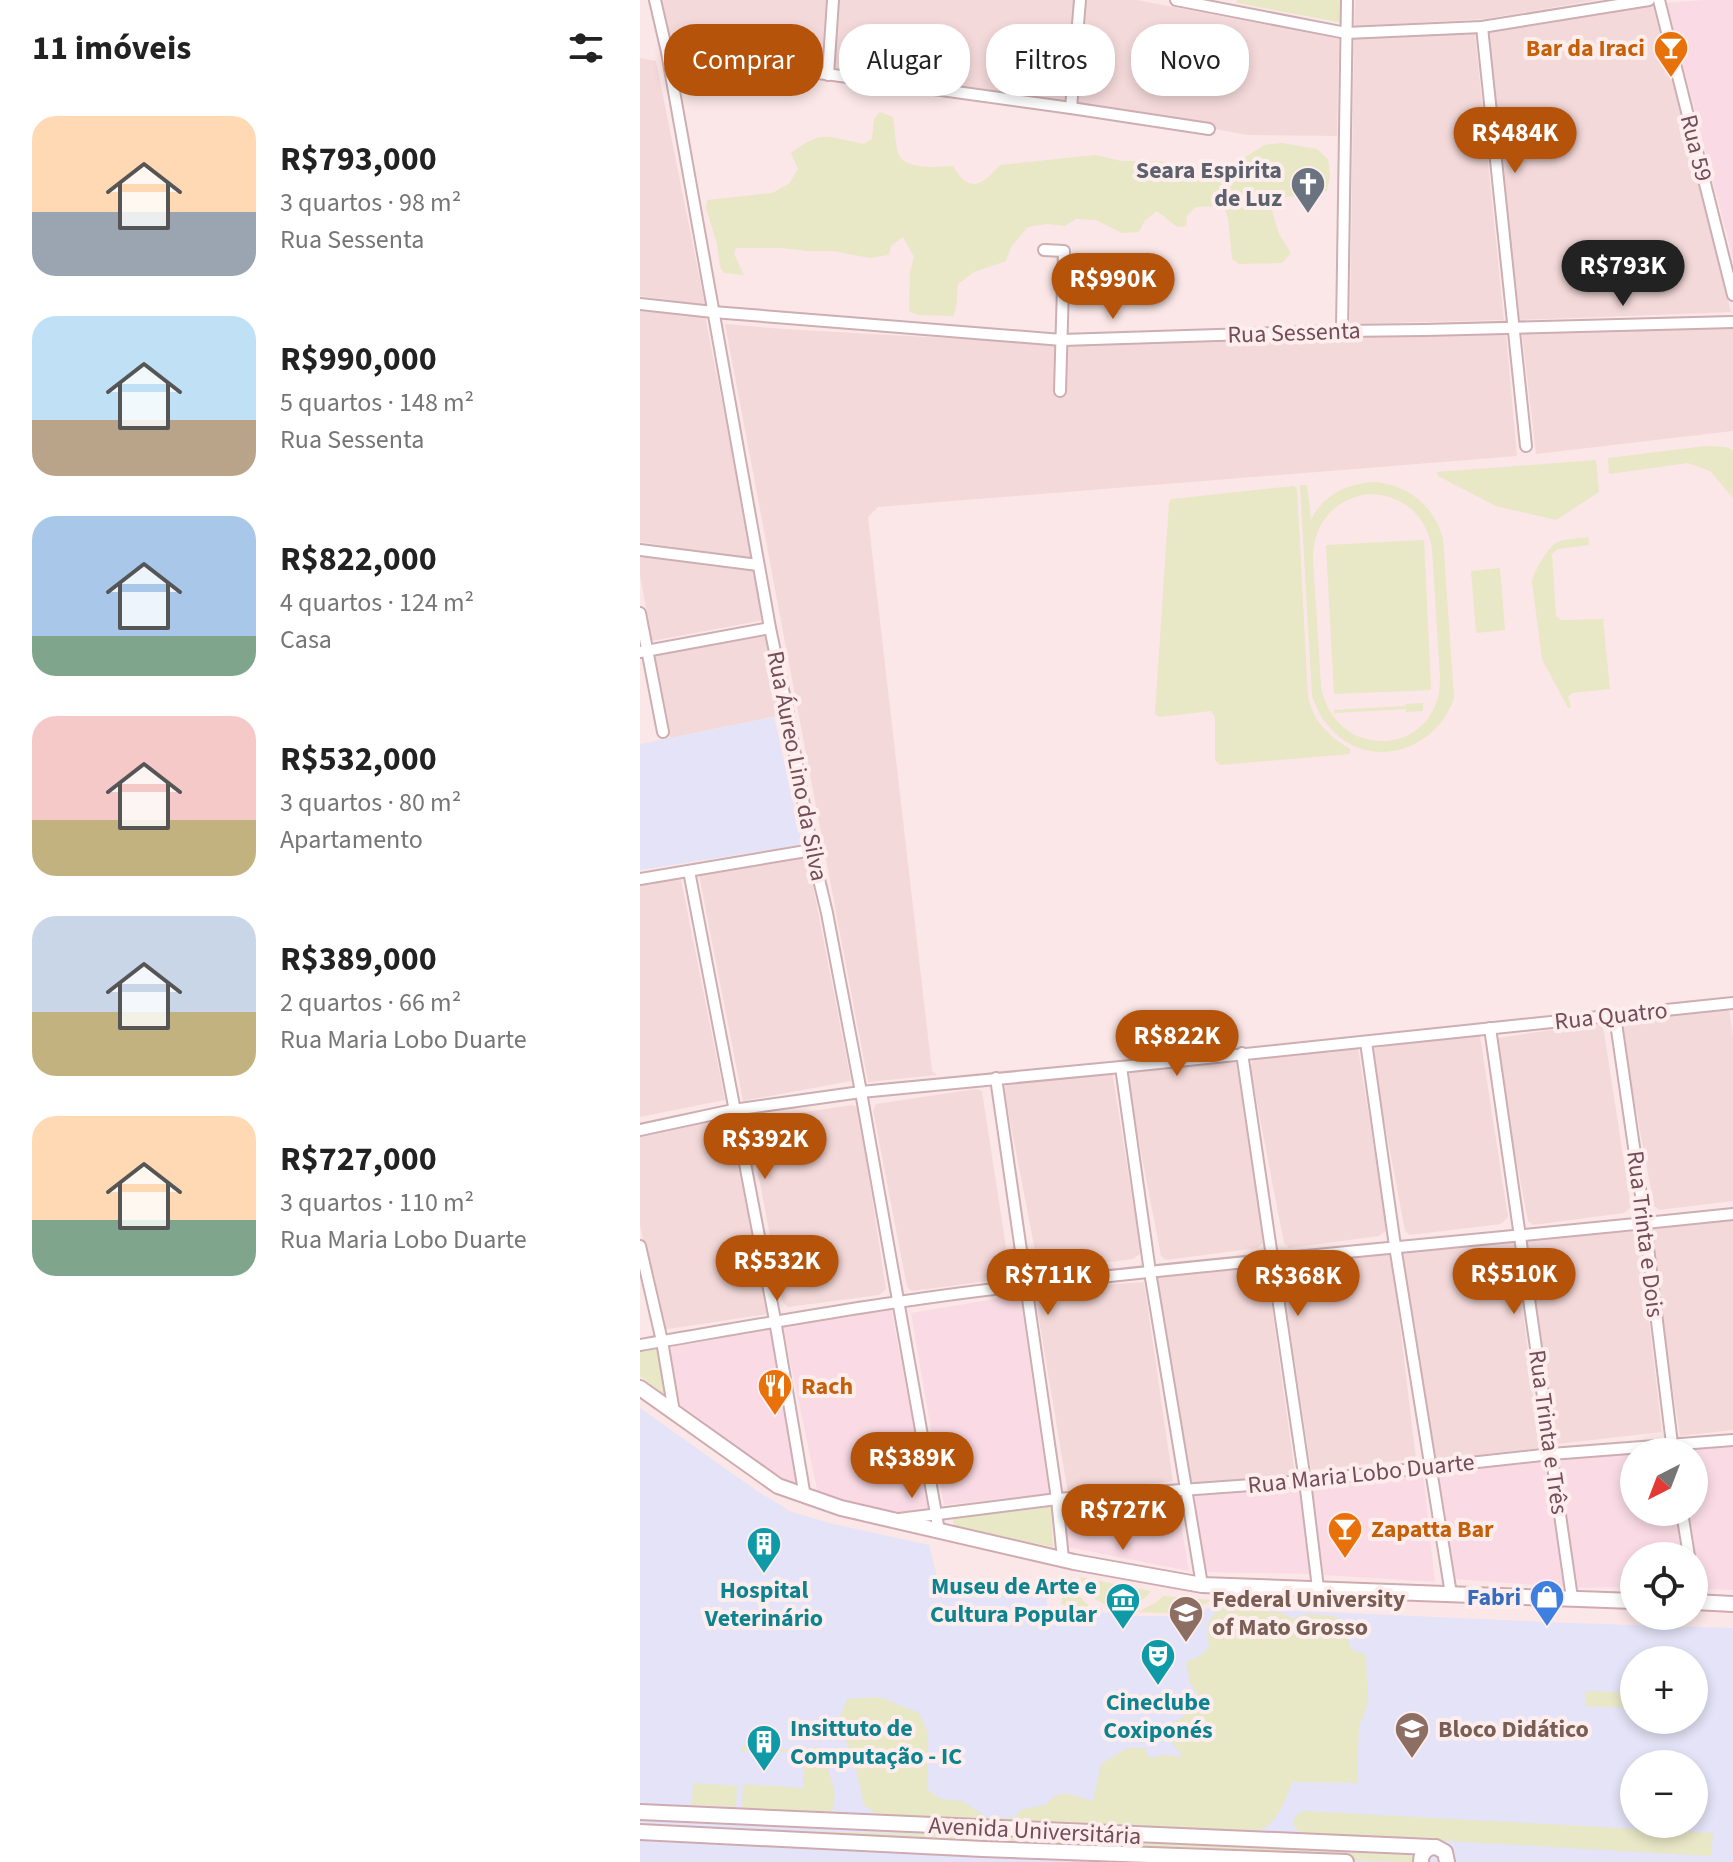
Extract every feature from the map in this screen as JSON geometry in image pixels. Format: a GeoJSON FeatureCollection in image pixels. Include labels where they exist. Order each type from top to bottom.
{"type":"FeatureCollection","features":[{"type":"Feature","properties":{"kind":"street","name":"Rua Áureo Lino da Silva"},"geometry":{"type":"LineString","coordinates":[[655,0],[664,39]]}},
{"type":"Feature","properties":{"kind":"street"},"geometry":{"type":"LineString","coordinates":[[828,75],[833,0]]}},
{"type":"Feature","properties":{"kind":"street"},"geometry":{"type":"LineString","coordinates":[[1071,108],[1080,0]]}},
{"type":"Feature","properties":{"kind":"street"},"geometry":{"type":"LineString","coordinates":[[1176,0],[1230,5],[1346,33],[1482,27],[1649,0]]}},
{"type":"Feature","properties":{"kind":"street"},"geometry":{"type":"LineString","coordinates":[[1342,331],[1347,0]]}},
{"type":"Feature","properties":{"kind":"street","name":"Rua 59"},"geometry":{"type":"LineString","coordinates":[[1659,0],[1733,295]]}},
{"type":"Feature","properties":{"kind":"street"},"geometry":{"type":"LineString","coordinates":[[1482,27],[1526,446]]}},
{"type":"Feature","properties":{"kind":"street"},"geometry":{"type":"LineString","coordinates":[[823,74],[1209,129]]}},
{"type":"Feature","properties":{"kind":"street","name":"Rua Áureo Lino da Silva"},"geometry":{"type":"LineString","coordinates":[[675,96],[758,565],[861,1092],[939,1531]]}},
{"type":"Feature","properties":{"kind":"street"},"geometry":{"type":"LineString","coordinates":[[1044,250],[1064,251],[1060,391]]}},
{"type":"Feature","properties":{"kind":"street","name":"Rua Sessenta"},"geometry":{"type":"LineString","coordinates":[[640,304],[1062,340],[1733,322]]}},
{"type":"Feature","properties":{"kind":"street"},"geometry":{"type":"LineString","coordinates":[[640,550],[758,565]]}},
{"type":"Feature","properties":{"kind":"street"},"geometry":{"type":"LineString","coordinates":[[640,613],[643,652],[663,732]]}},
{"type":"Feature","properties":{"kind":"street"},"geometry":{"type":"LineString","coordinates":[[643,652],[770,628]]}},
{"type":"Feature","properties":{"kind":"street"},"geometry":{"type":"LineString","coordinates":[[640,879],[812,850]]}},
{"type":"Feature","properties":{"kind":"street"},"geometry":{"type":"LineString","coordinates":[[689,871],[775,1320],[805,1497]]}},
{"type":"Feature","properties":{"kind":"street","name":"Rua Quatro"},"geometry":{"type":"LineString","coordinates":[[640,1130],[733,1110],[861,1092],[1733,1003]]}},
{"type":"Feature","properties":{"kind":"street","name":"Rua Trinta e Dois"},"geometry":{"type":"LineString","coordinates":[[1615,1016],[1645,1223],[1671,1438]]}},
{"type":"Feature","properties":{"kind":"street","name":"Rua Trinta e Três"},"geometry":{"type":"LineString","coordinates":[[1490,1028],[1572,1598]]}},
{"type":"Feature","properties":{"kind":"street"},"geometry":{"type":"LineString","coordinates":[[1366,1042],[1451,1594]]}},
{"type":"Feature","properties":{"kind":"street"},"geometry":{"type":"LineString","coordinates":[[1242,1053],[1318,1588]]}},
{"type":"Feature","properties":{"kind":"street"},"geometry":{"type":"LineString","coordinates":[[1121,1067],[1150,1272],[1202,1585]]}},
{"type":"Feature","properties":{"kind":"street"},"geometry":{"type":"LineString","coordinates":[[996,1078],[1063,1559]]}},
{"type":"Feature","properties":{"kind":"street"},"geometry":{"type":"LineString","coordinates":[[640,1345],[775,1320],[1026,1285],[1733,1214]]}},
{"type":"Feature","properties":{"kind":"street"},"geometry":{"type":"LineString","coordinates":[[640,1246],[662,1341],[674,1412]]}},
{"type":"Feature","properties":{"kind":"street"},"geometry":{"type":"LineString","coordinates":[[640,1388],[778,1486],[805,1497],[1063,1559],[1202,1585],[1620,1600]]}},
{"type":"Feature","properties":{"kind":"street","name":"Rua Maria Lobo Duarte"},"geometry":{"type":"LineString","coordinates":[[1708,1443],[1733,1440]]}},
{"type":"Feature","properties":{"kind":"street","name":"Rua Maria Lobo Duarte"},"geometry":{"type":"LineString","coordinates":[[893,1520],[1057,1499],[1305,1481],[1551,1454],[1620,1451]]}},
{"type":"Feature","properties":{"kind":"street"},"geometry":{"type":"LineString","coordinates":[[1708,1603],[1733,1604]]}},
{"type":"Feature","properties":{"kind":"street","name":"Avenida Universitária"},"geometry":{"type":"LineString","coordinates":[[640,1812],[1431,1847],[1441,1849],[1449,1860]]}},
{"type":"Feature","properties":{"kind":"street","name":"Avenida Universitária"},"geometry":{"type":"LineString","coordinates":[[640,1832],[983,1849],[1346,1862]]}},
{"type":"Feature","properties":{"kind":"street"},"geometry":{"type":"LineString","coordinates":[[1421,1862],[1422,1855],[1431,1847]]}},
{"type":"Feature","properties":{"kind":"shaded area"},"geometry":{"type":"Polygon","coordinates":[[[662,0],[826,0],[823,51],[823,24],[667,24],[662,0]]]}},
{"type":"Feature","properties":{"kind":"shaded area"},"geometry":{"type":"Polygon","coordinates":[[[839,0],[1074,0],[1072,24],[986,24],[986,91],[970,89],[970,24],[839,24],[839,72],[834,71],[839,0]]]}},
{"type":"Feature","properties":{"kind":"shaded area"},"geometry":{"type":"Polygon","coordinates":[[[1086,0],[1137,0],[1339,39],[1337,136],[1247,135],[1077,103],[1078,96],[1115,96],[1115,24],[1084,24],[1086,0]]]}},
{"type":"Feature","properties":{"kind":"shaded area"},"geometry":{"type":"Polygon","coordinates":[[[1355,0],[1597,0],[1485,19],[1354,26],[1355,0]]]}},
{"type":"Feature","properties":{"kind":"shaded area"},"geometry":{"type":"Polygon","coordinates":[[[1733,0],[1733,259],[1667,3],[1733,0]]]}},
{"type":"Feature","properties":{"kind":"shaded area"},"geometry":{"type":"Polygon","coordinates":[[[1653,6],[1731,312],[1517,320],[1489,32],[1653,6]]]}},
{"type":"Feature","properties":{"kind":"shaded area"},"geometry":{"type":"Polygon","coordinates":[[[1475,34],[1504,320],[1350,324],[1354,37],[1475,34]]]}},
{"type":"Feature","properties":{"kind":"shaded area"},"geometry":{"type":"Polygon","coordinates":[[[640,58],[656,61],[705,305],[640,296],[640,58]]]}},
{"type":"Feature","properties":{"kind":"shaded area"},"geometry":{"type":"Polygon","coordinates":[[[1026,96],[1065,96],[1065,101],[1026,96]]]}},
{"type":"Feature","properties":{"kind":"shaded area"},"geometry":{"type":"Polygon","coordinates":[[[640,308],[705,316],[753,559],[640,542],[640,308]]]}},
{"type":"Feature","properties":{"kind":"shaded area"},"geometry":{"type":"Polygon","coordinates":[[[725,324],[1071,345],[1506,333],[1517,456],[878,507],[868,517],[932,1071],[937,1075],[868,1082],[725,324]]]}},
{"type":"Feature","properties":{"kind":"shaded area"},"geometry":{"type":"Polygon","coordinates":[[[1733,328],[1733,431],[1536,454],[1522,334],[1733,328]]]}},
{"type":"Feature","properties":{"kind":"shaded area"},"geometry":{"type":"Polygon","coordinates":[[[640,553],[753,568],[764,620],[652,641],[640,575],[640,553]]]}},
{"type":"Feature","properties":{"kind":"shaded area"},"geometry":{"type":"Polygon","coordinates":[[[765,634],[782,715],[670,738],[651,654],[765,634]]]}},
{"type":"Feature","properties":{"kind":"shaded area"},"geometry":{"type":"Polygon","coordinates":[[[774,717],[802,842],[640,870],[640,744],[774,717]]]}},
{"type":"Feature","properties":{"kind":"shaded area"},"geometry":{"type":"Polygon","coordinates":[[[807,855],[851,1081],[743,1101],[699,875],[807,855]]]}},
{"type":"Feature","properties":{"kind":"shaded area"},"geometry":{"type":"Polygon","coordinates":[[[680,875],[725,1100],[640,1117],[640,882],[680,875]]]}},
{"type":"Feature","properties":{"kind":"shaded area"},"geometry":{"type":"Polygon","coordinates":[[[1723,1008],[1729,1011],[1733,1036],[1733,1201],[1659,1210],[1654,1206],[1621,1029],[1623,1023],[1723,1008]]]}},
{"type":"Feature","properties":{"kind":"shaded area"},"geometry":{"type":"Polygon","coordinates":[[[1597,1023],[1603,1026],[1631,1207],[1624,1213],[1533,1225],[1528,1221],[1494,1044],[1497,1038],[1597,1023]]]}},
{"type":"Feature","properties":{"kind":"shaded area"},"geometry":{"type":"Polygon","coordinates":[[[1474,1033],[1480,1036],[1508,1217],[1501,1224],[1410,1235],[1405,1231],[1372,1055],[1375,1048],[1474,1033]]]}},
{"type":"Feature","properties":{"kind":"shaded area"},"geometry":{"type":"Polygon","coordinates":[[[1352,1045],[1358,1048],[1387,1230],[1379,1236],[1289,1248],[1284,1243],[1250,1067],[1253,1060],[1352,1045]]]}},
{"type":"Feature","properties":{"kind":"shaded area"},"geometry":{"type":"Polygon","coordinates":[[[1230,1058],[1236,1061],[1264,1242],[1257,1248],[1166,1260],[1161,1256],[1127,1079],[1130,1073],[1230,1058]]]}},
{"type":"Feature","properties":{"kind":"shaded area"},"geometry":{"type":"Polygon","coordinates":[[[1106,1068],[1112,1071],[1141,1253],[1133,1259],[1042,1271],[1038,1266],[1004,1090],[1007,1083],[1106,1068]]]}},
{"type":"Feature","properties":{"kind":"shaded area"},"geometry":{"type":"Polygon","coordinates":[[[976,1089],[982,1091],[1010,1273],[1003,1279],[912,1291],[907,1287],[873,1110],[876,1104],[976,1089]]]}},
{"type":"Feature","properties":{"kind":"shaded area"},"geometry":{"type":"Polygon","coordinates":[[[852,1105],[858,1107],[886,1289],[879,1295],[788,1307],[783,1303],[749,1126],[752,1120],[852,1105]]]}},
{"type":"Feature","properties":{"kind":"shaded area"},"geometry":{"type":"Polygon","coordinates":[[[730,1116],[767,1314],[662,1330],[640,1225],[640,1135],[730,1116]]]}},
{"type":"Feature","properties":{"kind":"shaded area"},"geometry":{"type":"Polygon","coordinates":[[[1733,1219],[1733,1430],[1680,1436],[1647,1226],[1733,1219]]]}},
{"type":"Feature","properties":{"kind":"shaded area"},"geometry":{"type":"Polygon","coordinates":[[[1638,1225],[1662,1432],[1557,1444],[1525,1235],[1638,1225]]]}},
{"type":"Feature","properties":{"kind":"shaded area"},"geometry":{"type":"Polygon","coordinates":[[[1515,1240],[1539,1448],[1434,1460],[1401,1250],[1515,1240]]]}},
{"type":"Feature","properties":{"kind":"shaded area"},"geometry":{"type":"Polygon","coordinates":[[[1391,1250],[1416,1459],[1311,1470],[1280,1263],[1391,1250]]]}},
{"type":"Feature","properties":{"kind":"shaded area"},"geometry":{"type":"Polygon","coordinates":[[[1266,1265],[1295,1474],[1190,1486],[1156,1277],[1266,1265]]]}},
{"type":"Feature","properties":{"kind":"shaded area"},"geometry":{"type":"Polygon","coordinates":[[[1144,1282],[1173,1481],[1068,1493],[1034,1290],[1144,1282]]]}},
{"type":"Feature","properties":{"kind":"shaded area"},"geometry":{"type":"Polygon","coordinates":[[[1020,1295],[1049,1494],[944,1505],[911,1313],[1020,1295]]]}},
{"type":"Feature","properties":{"kind":"shaded area"},"geometry":{"type":"Polygon","coordinates":[[[890,1305],[930,1508],[903,1513],[818,1494],[783,1327],[890,1305]]]}},
{"type":"Feature","properties":{"kind":"shaded area"},"geometry":{"type":"Polygon","coordinates":[[[775,1321],[799,1490],[681,1408],[667,1344],[775,1321]]]}},
{"type":"Feature","properties":{"kind":"shaded area","name":"Federal University of Mato Grosso"},"geometry":{"type":"Polygon","coordinates":[[[640,1408],[757,1491],[792,1512],[929,1545],[941,1592],[1015,1592],[1015,1596],[1047,1597],[1047,1606],[1061,1607],[1064,1611],[1114,1613],[1115,1616],[1189,1616],[1211,1607],[1620,1625],[1620,1630],[1733,1628],[1733,1862],[640,1862],[640,1408]]]}},
{"type":"Feature","properties":{"kind":"shaded area"},"geometry":{"type":"Polygon","coordinates":[[[1733,1442],[1733,1590],[1708,1589],[1708,1542],[1694,1542],[1691,1526],[1708,1526],[1708,1444],[1733,1442]]]}},
{"type":"Feature","properties":{"kind":"shaded area"},"geometry":{"type":"Polygon","coordinates":[[[1620,1450],[1620,1526],[1678,1526],[1679,1542],[1620,1542],[1620,1587],[1575,1588],[1554,1456],[1620,1450]]]}},
{"type":"Feature","properties":{"kind":"shaded area"},"geometry":{"type":"Polygon","coordinates":[[[1549,1459],[1564,1587],[1453,1579],[1436,1469],[1549,1459]]]}},
{"type":"Feature","properties":{"kind":"shaded area"},"geometry":{"type":"Polygon","coordinates":[[[1423,1472],[1435,1582],[1324,1575],[1309,1482],[1423,1472]]]}},
{"type":"Feature","properties":{"kind":"shaded area"},"geometry":{"type":"Polygon","coordinates":[[[1304,1484],[1315,1574],[1202,1572],[1190,1493],[1304,1484]]]}},
{"type":"Feature","properties":{"kind":"shaded area"},"geometry":{"type":"Polygon","coordinates":[[[1176,1495],[1189,1571],[1068,1547],[1063,1505],[1176,1495]]]}},
{"type":"Feature","properties":{"kind":"green space"},"geometry":{"type":"Polygon","coordinates":[[[1237,0],[1343,0],[1343,23],[1237,3],[1237,0]]]}},
{"type":"Feature","properties":{"kind":"green space"},"geometry":{"type":"Polygon","coordinates":[[[880,112],[893,117],[902,160],[923,166],[953,166],[970,184],[981,182],[1000,165],[1096,155],[1121,161],[1194,165],[1206,175],[1223,172],[1264,145],[1282,143],[1317,149],[1328,159],[1330,177],[1327,191],[1281,198],[1272,211],[1279,234],[1291,253],[1282,263],[1239,264],[1232,259],[1228,218],[1223,206],[1196,207],[1187,215],[1186,226],[1177,227],[1157,211],[1145,220],[1139,232],[1122,233],[1096,220],[1076,219],[1065,226],[1047,224],[1028,227],[1011,247],[1006,261],[974,272],[958,284],[953,316],[918,315],[909,311],[910,272],[914,257],[903,237],[891,246],[889,255],[870,258],[833,251],[736,248],[734,254],[744,275],[724,273],[706,208],[707,200],[772,193],[789,184],[798,169],[791,153],[811,140],[826,137],[864,144],[872,139],[874,119],[880,112]]]}},
{"type":"Feature","properties":{"kind":"green space"},"geometry":{"type":"Polygon","coordinates":[[[1706,446],[1733,450],[1733,498],[1710,471],[1688,463],[1609,474],[1608,458],[1706,446]]]}},
{"type":"Feature","properties":{"kind":"green space"},"geometry":{"type":"Polygon","coordinates":[[[1596,460],[1599,492],[1556,520],[1496,506],[1438,476],[1436,472],[1596,460]]]}},
{"type":"Feature","properties":{"kind":"green space"},"geometry":{"type":"Polygon","coordinates":[[[1365,483],[1388,484],[1410,493],[1427,508],[1439,527],[1443,539],[1454,698],[1445,717],[1431,733],[1415,744],[1378,752],[1359,748],[1342,739],[1324,720],[1312,696],[1300,485],[1307,485],[1311,520],[1329,497],[1365,483]],[[1380,495],[1355,497],[1335,508],[1321,524],[1313,558],[1321,687],[1331,712],[1346,729],[1366,739],[1387,741],[1407,735],[1424,723],[1436,703],[1440,677],[1429,536],[1410,508],[1380,495]]]}},
{"type":"Feature","properties":{"kind":"green space"},"geometry":{"type":"Polygon","coordinates":[[[1294,486],[1297,489],[1308,696],[1318,720],[1328,733],[1350,749],[1350,754],[1220,765],[1215,760],[1215,717],[1211,711],[1159,717],[1155,714],[1169,502],[1172,499],[1294,486]]]}},
{"type":"Feature","properties":{"kind":"green space"},"geometry":{"type":"Polygon","coordinates":[[[1588,537],[1589,545],[1558,549],[1552,554],[1556,616],[1561,620],[1603,619],[1610,689],[1572,693],[1568,697],[1571,707],[1568,708],[1542,659],[1532,582],[1541,561],[1556,543],[1588,537]]]}},
{"type":"Feature","properties":{"kind":"green space"},"geometry":{"type":"Polygon","coordinates":[[[1424,540],[1431,690],[1334,694],[1326,545],[1424,540]]]}},
{"type":"Feature","properties":{"kind":"green space"},"geometry":{"type":"Polygon","coordinates":[[[1500,568],[1505,630],[1476,633],[1471,571],[1500,568]]]}},
{"type":"Feature","properties":{"kind":"green space"},"geometry":{"type":"Polygon","coordinates":[[[1423,703],[1423,711],[1334,713],[1334,710],[1423,703]]]}},
{"type":"Feature","properties":{"kind":"green space"},"geometry":{"type":"Polygon","coordinates":[[[654,1348],[666,1396],[640,1376],[640,1350],[654,1348]]]}},
{"type":"Feature","properties":{"kind":"green space"},"geometry":{"type":"Polygon","coordinates":[[[1051,1507],[1053,1547],[957,1527],[953,1523],[957,1516],[1051,1507]]]}},
{"type":"Feature","properties":{"kind":"green space"},"geometry":{"type":"Polygon","coordinates":[[[1080,1577],[1151,1591],[1133,1604],[1110,1605],[1092,1597],[1080,1577]]]}},
{"type":"Feature","properties":{"kind":"green space"},"geometry":{"type":"Polygon","coordinates":[[[1065,1578],[1071,1579],[1080,1597],[1095,1610],[1067,1608],[1061,1603],[1065,1578]]]}},
{"type":"Feature","properties":{"kind":"green space"},"geometry":{"type":"Polygon","coordinates":[[[1163,1596],[1212,1600],[1188,1614],[1138,1612],[1163,1596]]]}},
{"type":"Feature","properties":{"kind":"green space"},"geometry":{"type":"Polygon","coordinates":[[[1222,1609],[1279,1612],[1292,1618],[1308,1614],[1341,1619],[1351,1649],[1366,1655],[1368,1703],[1359,1727],[1357,1783],[1292,1782],[1272,1822],[1252,1831],[928,1817],[883,1819],[864,1805],[853,1755],[837,1724],[847,1699],[879,1697],[919,1713],[928,1733],[928,1790],[940,1799],[962,1801],[988,1818],[1014,1818],[1022,1809],[1045,1805],[1053,1797],[1064,1793],[1093,1801],[1101,1764],[1127,1748],[1145,1748],[1149,1758],[1162,1755],[1183,1757],[1171,1741],[1172,1723],[1191,1712],[1198,1694],[1190,1683],[1186,1662],[1200,1656],[1209,1647],[1209,1621],[1222,1609]]]}},
{"type":"Feature","properties":{"kind":"green space"},"geometry":{"type":"Polygon","coordinates":[[[1585,1691],[1620,1692],[1620,1707],[1585,1706],[1585,1691]]]}},
{"type":"Feature","properties":{"kind":"green space"},"geometry":{"type":"Polygon","coordinates":[[[741,1746],[790,1750],[819,1747],[834,1788],[831,1812],[742,1808],[743,1784],[803,1788],[805,1753],[745,1749],[741,1752],[741,1746]]]}},
{"type":"Feature","properties":{"kind":"green space"},"geometry":{"type":"Polygon","coordinates":[[[693,1783],[737,1786],[736,1807],[692,1805],[693,1783]]]}},
{"type":"Feature","properties":{"kind":"green space"},"geometry":{"type":"Polygon","coordinates":[[[1304,1811],[1620,1828],[1620,1838],[1708,1838],[1708,1833],[1713,1833],[1711,1856],[1304,1833],[1298,1831],[1293,1823],[1296,1815],[1304,1811]]]}},
{"type":"Feature","properties":{"kind":"green space"},"geometry":{"type":"Polygon","coordinates":[[[640,1823],[1405,1855],[1415,1857],[1418,1862],[640,1830],[640,1823]]]}},
{"type":"Feature","properties":{"kind":"place","name":"Bar da Iraci"},"geometry":{"type":"Point","coordinates":[1671,79]}},
{"type":"Feature","properties":{"kind":"place","name":"Seara Espirita de Luz"},"geometry":{"type":"Point","coordinates":[1308,215]}},
{"type":"Feature","properties":{"kind":"place","name":"Rach"},"geometry":{"type":"Point","coordinates":[775,1417]}},
{"type":"Feature","properties":{"kind":"place","name":"Zapatta Bar"},"geometry":{"type":"Point","coordinates":[1345,1560]}},
{"type":"Feature","properties":{"kind":"place","name":"Hospital Veterinário"},"geometry":{"type":"Point","coordinates":[764,1575]}},
{"type":"Feature","properties":{"kind":"place","name":"Fabri"},"geometry":{"type":"Point","coordinates":[1547,1628]}},
{"type":"Feature","properties":{"kind":"place","name":"Museu de Arte e Cultura Popular"},"geometry":{"type":"Point","coordinates":[1123,1631]}},
{"type":"Feature","properties":{"kind":"place","name":"Federal University of Mato Grosso"},"geometry":{"type":"Point","coordinates":[1186,1644]}},
{"type":"Feature","properties":{"kind":"place","name":"Cineclube Coxiponés"},"geometry":{"type":"Point","coordinates":[1158,1687]}},
{"type":"Feature","properties":{"kind":"place","name":"Bloco Didático"},"geometry":{"type":"Point","coordinates":[1412,1760]}},
{"type":"Feature","properties":{"kind":"place","name":"Insittuto de Computação - IC"},"geometry":{"type":"Point","coordinates":[764,1773]}}]}
